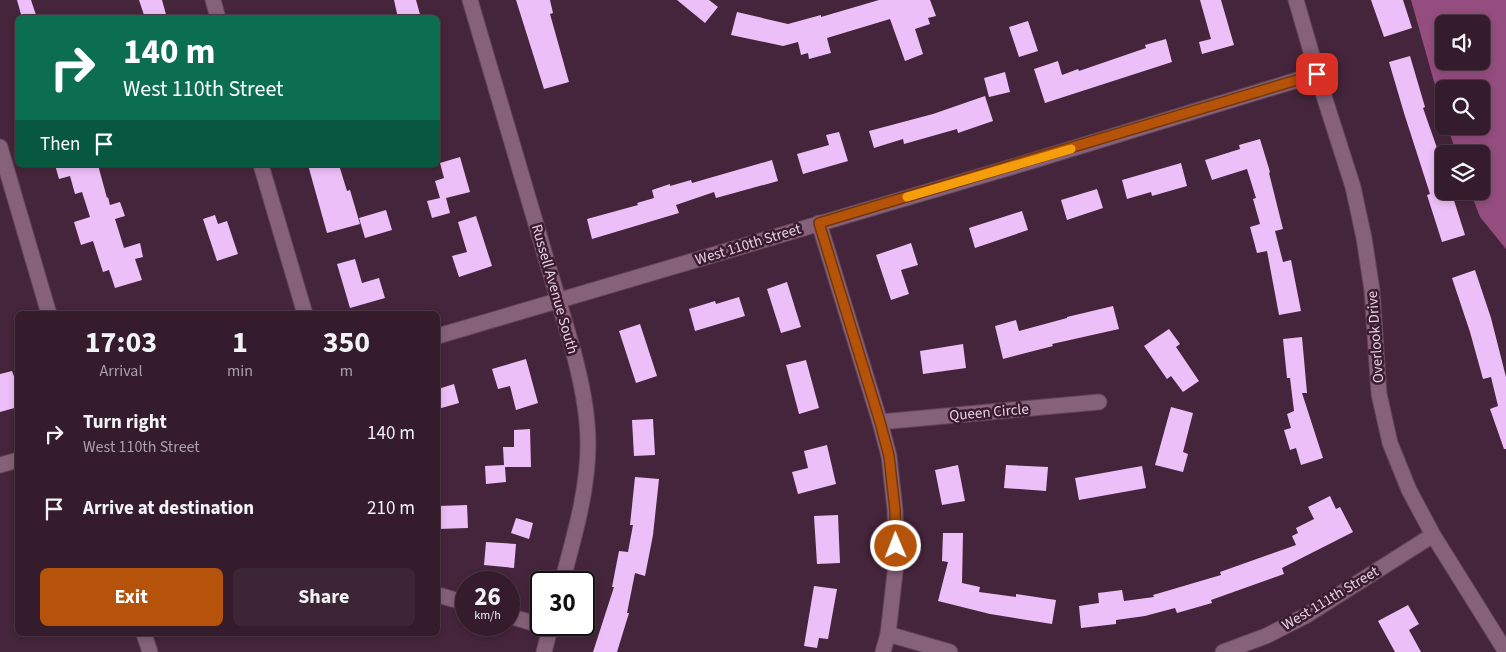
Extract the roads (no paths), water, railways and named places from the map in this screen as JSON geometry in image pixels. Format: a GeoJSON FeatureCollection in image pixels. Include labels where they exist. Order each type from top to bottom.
{"type":"FeatureCollection","features":[{"type":"Feature","properties":{"kind":"street"},"geometry":{"type":"LineString","coordinates":[[213,0],[217,15]]}},
{"type":"Feature","properties":{"kind":"street","name":"Russell Avenue South"},"geometry":{"type":"LineString","coordinates":[[470,0],[573,350],[584,397],[588,444],[584,492],[565,571]]}},
{"type":"Feature","properties":{"kind":"street","name":"Overlook Drive"},"geometry":{"type":"LineString","coordinates":[[1296,0],[1317,74],[1353,186],[1372,290],[1379,394],[1390,443],[1409,490],[1433,535],[1506,652]]}},
{"type":"Feature","properties":{"kind":"street","name":"West 110th Street"},"geometry":{"type":"LineString","coordinates":[[440,335],[1317,74]]}},
{"type":"Feature","properties":{"kind":"street"},"geometry":{"type":"LineString","coordinates":[[0,147],[48,311]]}},
{"type":"Feature","properties":{"kind":"street"},"geometry":{"type":"LineString","coordinates":[[262,167],[304,311]]}},
{"type":"Feature","properties":{"kind":"street"},"geometry":{"type":"LineString","coordinates":[[819,223],[889,456],[895,510],[896,564],[888,634],[883,652]]}},
{"type":"Feature","properties":{"kind":"street","name":"Queen Circle"},"geometry":{"type":"LineString","coordinates":[[880,422],[1098,402]]}},
{"type":"Feature","properties":{"kind":"street"},"geometry":{"type":"LineString","coordinates":[[0,465],[15,461]]}},
{"type":"Feature","properties":{"kind":"street","name":"West 111th Street"},"geometry":{"type":"LineString","coordinates":[[1223,652],[1266,636],[1307,615],[1433,535]]}},
{"type":"Feature","properties":{"kind":"street"},"geometry":{"type":"LineString","coordinates":[[440,596],[455,600]]}},
{"type":"Feature","properties":{"kind":"street"},"geometry":{"type":"LineString","coordinates":[[888,634],[950,652]]}},
{"type":"Feature","properties":{"kind":"street"},"geometry":{"type":"LineString","coordinates":[[145,636],[150,652]]}},
{"type":"Feature","properties":{"kind":"street"},"geometry":{"type":"LineString","coordinates":[[544,652],[548,636]]}}]}
